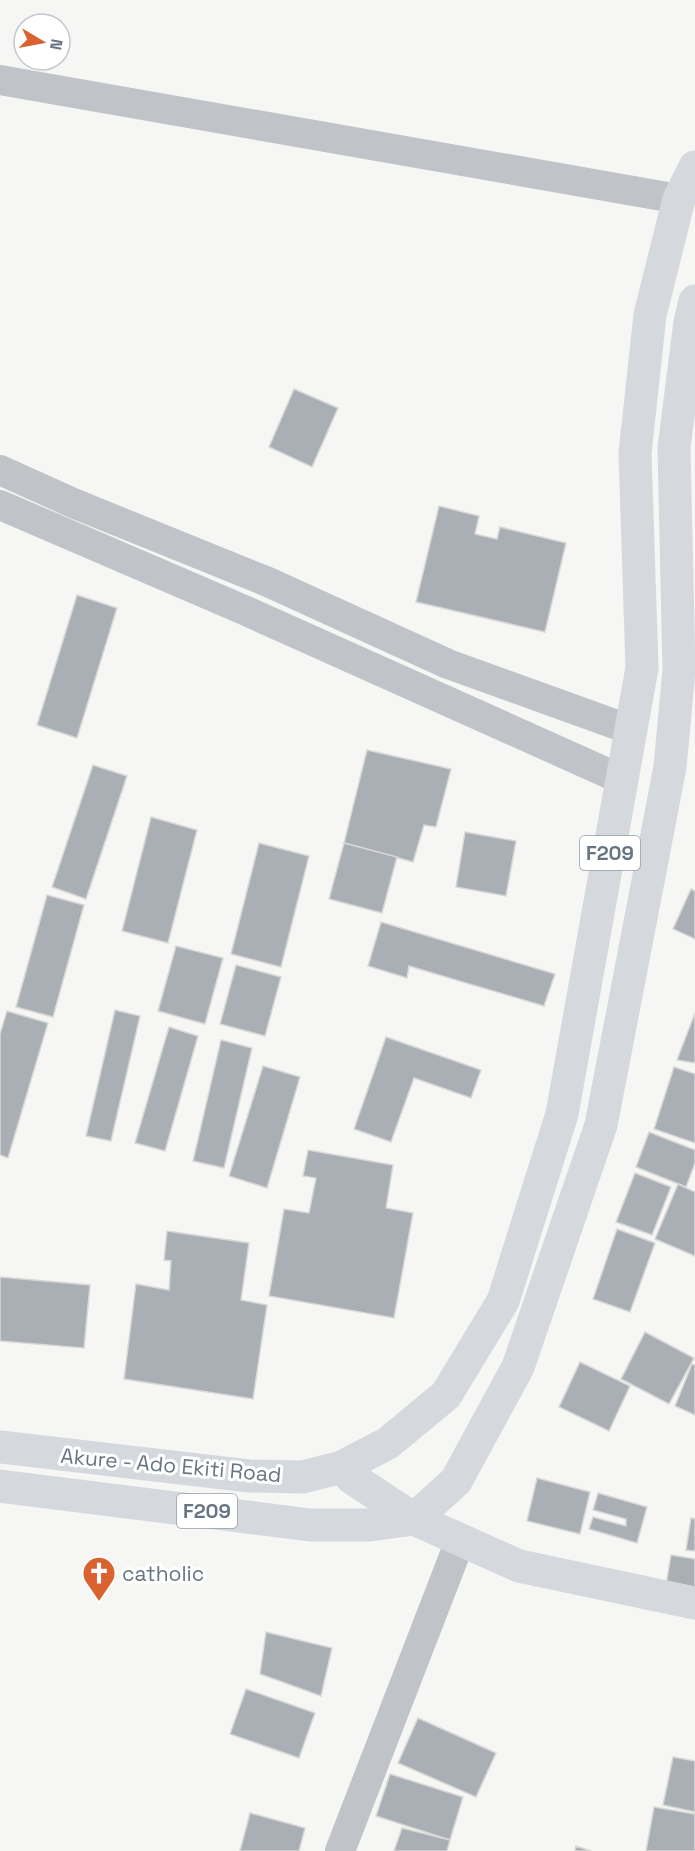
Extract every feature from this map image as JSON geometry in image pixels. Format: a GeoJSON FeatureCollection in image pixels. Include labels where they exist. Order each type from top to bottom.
{"type":"FeatureCollection","features":[{"type":"Feature","properties":{"kind":"main road","name":"F209"},"geometry":{"type":"LineString","coordinates":[[342,1467],[388,1443],[446,1395],[503,1301],[562,1114],[642,668],[635,453],[650,315],[678,199],[695,167]]}},
{"type":"Feature","properties":{"kind":"main road","name":"F209"},"geometry":{"type":"LineString","coordinates":[[414,1519],[456,1481],[518,1367],[602,1125],[670,767],[679,670],[674,448],[690,322],[695,302]]}},
{"type":"Feature","properties":{"kind":"main road","name":"Akure - Ado Ekiti Road"},"geometry":{"type":"LineString","coordinates":[[0,1447],[249,1476],[303,1477],[342,1467]]}},
{"type":"Feature","properties":{"kind":"main road"},"geometry":{"type":"LineString","coordinates":[[342,1467],[352,1478],[414,1519],[519,1566],[695,1603]]}},
{"type":"Feature","properties":{"kind":"main road","name":"Akure - Ado Ekiti Road"},"geometry":{"type":"LineString","coordinates":[[0,1486],[310,1525],[370,1525],[414,1519]]}},
{"type":"Feature","properties":{"kind":"street"},"geometry":{"type":"LineString","coordinates":[[0,80],[678,199]]}},
{"type":"Feature","properties":{"kind":"street"},"geometry":{"type":"LineString","coordinates":[[0,470],[73,503],[268,582],[448,664],[631,730]]}},
{"type":"Feature","properties":{"kind":"street"},"geometry":{"type":"LineString","coordinates":[[0,505],[244,610],[623,780]]}},
{"type":"Feature","properties":{"kind":"street"},"geometry":{"type":"LineString","coordinates":[[340,1851],[460,1541]]}},
{"type":"Feature","properties":{"kind":"building"},"geometry":{"type":"Polygon","coordinates":[[[294,389],[338,408],[312,467],[269,447],[294,389]]]}},
{"type":"Feature","properties":{"kind":"building"},"geometry":{"type":"Polygon","coordinates":[[[439,506],[479,516],[475,534],[497,539],[500,527],[566,543],[545,632],[416,602],[439,506]]]}},
{"type":"Feature","properties":{"kind":"building"},"geometry":{"type":"Polygon","coordinates":[[[77,595],[117,608],[77,738],[37,725],[77,595]]]}},
{"type":"Feature","properties":{"kind":"building"},"geometry":{"type":"Polygon","coordinates":[[[367,750],[451,769],[436,827],[424,825],[413,862],[344,843],[367,750]]]}},
{"type":"Feature","properties":{"kind":"building"},"geometry":{"type":"Polygon","coordinates":[[[93,765],[127,776],[86,899],[52,887],[93,765]]]}},
{"type":"Feature","properties":{"kind":"building"},"geometry":{"type":"Polygon","coordinates":[[[151,817],[197,830],[168,943],[122,931],[151,817]]]}},
{"type":"Feature","properties":{"kind":"building"},"geometry":{"type":"Polygon","coordinates":[[[465,832],[516,841],[506,896],[456,887],[465,832]]]}},
{"type":"Feature","properties":{"kind":"building"},"geometry":{"type":"Polygon","coordinates":[[[259,843],[309,856],[281,967],[231,954],[259,843]]]}},
{"type":"Feature","properties":{"kind":"building"},"geometry":{"type":"Polygon","coordinates":[[[344,843],[397,857],[382,913],[329,899],[344,843]]]}},
{"type":"Feature","properties":{"kind":"building"},"geometry":{"type":"Polygon","coordinates":[[[691,889],[695,891],[695,939],[673,929],[691,889]]]}},
{"type":"Feature","properties":{"kind":"building"},"geometry":{"type":"Polygon","coordinates":[[[47,895],[84,905],[53,1017],[16,1007],[47,895]]]}},
{"type":"Feature","properties":{"kind":"building"},"geometry":{"type":"Polygon","coordinates":[[[381,922],[555,974],[544,1006],[409,966],[407,978],[368,966],[381,922]]]}},
{"type":"Feature","properties":{"kind":"building"},"geometry":{"type":"Polygon","coordinates":[[[176,946],[223,958],[205,1024],[158,1011],[176,946]]]}},
{"type":"Feature","properties":{"kind":"building"},"geometry":{"type":"Polygon","coordinates":[[[236,965],[281,977],[265,1036],[220,1024],[236,965]]]}},
{"type":"Feature","properties":{"kind":"building"},"geometry":{"type":"Polygon","coordinates":[[[115,1010],[140,1016],[111,1141],[86,1136],[115,1010]]]}},
{"type":"Feature","properties":{"kind":"building"},"geometry":{"type":"Polygon","coordinates":[[[7,1011],[48,1023],[8,1158],[0,1155],[0,1034],[7,1011]]]}},
{"type":"Feature","properties":{"kind":"building"},"geometry":{"type":"Polygon","coordinates":[[[695,1013],[695,1063],[677,1060],[695,1013]]]}},
{"type":"Feature","properties":{"kind":"building"},"geometry":{"type":"Polygon","coordinates":[[[169,1027],[198,1036],[165,1151],[135,1143],[169,1027]]]}},
{"type":"Feature","properties":{"kind":"building"},"geometry":{"type":"Polygon","coordinates":[[[386,1037],[481,1070],[471,1098],[414,1078],[391,1142],[354,1129],[386,1037]]]}},
{"type":"Feature","properties":{"kind":"building"},"geometry":{"type":"Polygon","coordinates":[[[221,1040],[252,1048],[224,1168],[193,1161],[221,1040]]]}},
{"type":"Feature","properties":{"kind":"building"},"geometry":{"type":"Polygon","coordinates":[[[263,1066],[300,1077],[267,1188],[229,1176],[263,1066]]]}},
{"type":"Feature","properties":{"kind":"building"},"geometry":{"type":"Polygon","coordinates":[[[674,1067],[695,1074],[695,1143],[654,1129],[674,1067]]]}},
{"type":"Feature","properties":{"kind":"building"},"geometry":{"type":"Polygon","coordinates":[[[649,1132],[695,1150],[695,1163],[686,1187],[636,1167],[649,1132]]]}},
{"type":"Feature","properties":{"kind":"building"},"geometry":{"type":"Polygon","coordinates":[[[308,1150],[393,1165],[386,1208],[413,1213],[394,1318],[269,1296],[284,1209],[309,1213],[316,1178],[303,1176],[308,1150]]]}},
{"type":"Feature","properties":{"kind":"building"},"geometry":{"type":"Polygon","coordinates":[[[635,1173],[671,1187],[652,1235],[616,1222],[635,1173]]]}},
{"type":"Feature","properties":{"kind":"building"},"geometry":{"type":"Polygon","coordinates":[[[678,1184],[695,1192],[695,1256],[655,1239],[678,1184]]]}},
{"type":"Feature","properties":{"kind":"building"},"geometry":{"type":"Polygon","coordinates":[[[617,1229],[655,1243],[630,1312],[593,1299],[617,1229]]]}},
{"type":"Feature","properties":{"kind":"building"},"geometry":{"type":"Polygon","coordinates":[[[167,1231],[249,1243],[241,1300],[267,1305],[253,1399],[124,1379],[136,1284],[169,1290],[171,1261],[164,1260],[167,1231]]]}},
{"type":"Feature","properties":{"kind":"building"},"geometry":{"type":"Polygon","coordinates":[[[0,1277],[90,1285],[84,1348],[0,1341],[0,1277]]]}},
{"type":"Feature","properties":{"kind":"building"},"geometry":{"type":"Polygon","coordinates":[[[645,1332],[694,1358],[669,1404],[621,1379],[645,1332]]]}},
{"type":"Feature","properties":{"kind":"building"},"geometry":{"type":"Polygon","coordinates":[[[580,1362],[630,1386],[609,1431],[559,1407],[580,1362]]]}},
{"type":"Feature","properties":{"kind":"building"},"geometry":{"type":"Polygon","coordinates":[[[692,1364],[695,1365],[695,1415],[675,1406],[692,1364]]]}},
{"type":"Feature","properties":{"kind":"building"},"geometry":{"type":"Polygon","coordinates":[[[537,1478],[590,1492],[580,1534],[527,1521],[537,1478]]]}},
{"type":"Feature","properties":{"kind":"building"},"geometry":{"type":"Polygon","coordinates":[[[598,1493],[647,1507],[637,1543],[589,1529],[593,1517],[626,1526],[626,1519],[593,1510],[598,1493]]]}},
{"type":"Feature","properties":{"kind":"building"},"geometry":{"type":"Polygon","coordinates":[[[691,1518],[695,1519],[695,1551],[686,1550],[691,1518]]]}},
{"type":"Feature","properties":{"kind":"building"},"geometry":{"type":"Polygon","coordinates":[[[671,1555],[695,1559],[695,1615],[662,1610],[671,1555]]]}},
{"type":"Feature","properties":{"kind":"building"},"geometry":{"type":"Polygon","coordinates":[[[266,1632],[332,1648],[321,1696],[260,1674],[266,1632]]]}},
{"type":"Feature","properties":{"kind":"building"},"geometry":{"type":"Polygon","coordinates":[[[246,1689],[315,1713],[299,1758],[230,1734],[246,1689]]]}},
{"type":"Feature","properties":{"kind":"building"},"geometry":{"type":"Polygon","coordinates":[[[418,1718],[496,1753],[476,1797],[398,1763],[418,1718]]]}},
{"type":"Feature","properties":{"kind":"building"},"geometry":{"type":"Polygon","coordinates":[[[673,1757],[695,1761],[695,1812],[663,1805],[673,1757]]]}},
{"type":"Feature","properties":{"kind":"building"},"geometry":{"type":"Polygon","coordinates":[[[390,1774],[463,1797],[450,1840],[376,1816],[390,1774]]]}},
{"type":"Feature","properties":{"kind":"building"},"geometry":{"type":"Polygon","coordinates":[[[654,1807],[695,1814],[695,1851],[646,1851],[654,1807]]]}},
{"type":"Feature","properties":{"kind":"building"},"geometry":{"type":"Polygon","coordinates":[[[250,1813],[305,1828],[299,1851],[240,1851],[250,1813]]]}},
{"type":"Feature","properties":{"kind":"building"},"geometry":{"type":"Polygon","coordinates":[[[402,1828],[450,1840],[447,1851],[394,1851],[402,1828]]]}},
{"type":"Feature","properties":{"kind":"building"},"geometry":{"type":"Polygon","coordinates":[[[576,1846],[591,1851],[575,1851],[576,1846]]]}},
{"type":"Feature","properties":{"kind":"place","name":"catholic"},"geometry":{"type":"Point","coordinates":[99,1602]}}]}
